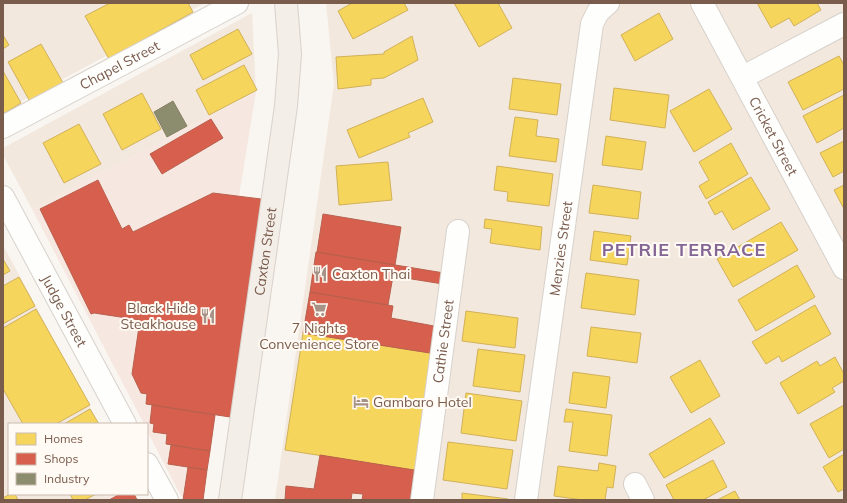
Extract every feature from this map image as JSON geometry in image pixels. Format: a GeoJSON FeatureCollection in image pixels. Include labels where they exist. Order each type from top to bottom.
{"type":"FeatureCollection","features":[{"type":"Feature","properties":{"kind":"main road","name":"Caxton Street"},"geometry":{"type":"LineString","coordinates":[[230,500],[287,99],[290,54],[286,3]]}},
{"type":"Feature","properties":{"kind":"street","name":"Chapel Street"},"geometry":{"type":"LineString","coordinates":[[3,127],[236,3]]}},
{"type":"Feature","properties":{"kind":"street","name":"Menzies Street"},"geometry":{"type":"LineString","coordinates":[[526,500],[592,24],[598,12],[608,3]]}},
{"type":"Feature","properties":{"kind":"street","name":"Cricket Street"},"geometry":{"type":"LineString","coordinates":[[702,3],[844,268]]}},
{"type":"Feature","properties":{"kind":"street"},"geometry":{"type":"LineString","coordinates":[[743,77],[844,24]]}},
{"type":"Feature","properties":{"kind":"street","name":"Judge Street"},"geometry":{"type":"LineString","coordinates":[[3,197],[124,423]]}},
{"type":"Feature","properties":{"kind":"street","name":"Cathie Street"},"geometry":{"type":"LineString","coordinates":[[422,500],[458,231]]}},
{"type":"Feature","properties":{"kind":"street"},"geometry":{"type":"LineString","coordinates":[[148,466],[167,500]]}},
{"type":"Feature","properties":{"kind":"shaded area"},"geometry":{"type":"Polygon","coordinates":[[[3,3],[205,3],[3,111],[3,3]]]}},
{"type":"Feature","properties":{"kind":"shaded area"},"geometry":{"type":"Polygon","coordinates":[[[326,3],[844,3],[844,500],[275,500],[334,84],[326,3]]]}},
{"type":"Feature","properties":{"kind":"shaded area"},"geometry":{"type":"Polygon","coordinates":[[[252,13],[256,92],[32,209],[3,155],[3,148],[252,13]]]}},
{"type":"Feature","properties":{"kind":"shaded area"},"geometry":{"type":"Polygon","coordinates":[[[256,92],[240,190],[199,499],[181,496],[148,433],[148,423],[143,423],[32,209],[256,92]]]}},
{"type":"Feature","properties":{"kind":"shaded area"},"geometry":{"type":"Polygon","coordinates":[[[3,245],[98,423],[8,423],[8,495],[108,495],[99,500],[3,500],[3,245]]]}},
{"type":"Feature","properties":{"kind":"shaded area"},"geometry":{"type":"Polygon","coordinates":[[[108,495],[136,495],[139,500],[99,500],[108,495]]]}},
{"type":"Feature","properties":{"kind":"building: Homes"},"geometry":{"type":"Polygon","coordinates":[[[110,3],[188,3],[193,12],[109,59],[85,16],[110,3]]]}},
{"type":"Feature","properties":{"kind":"building: Homes"},"geometry":{"type":"Polygon","coordinates":[[[352,3],[404,3],[408,10],[353,39],[338,11],[352,3]]]}},
{"type":"Feature","properties":{"kind":"building: Homes"},"geometry":{"type":"Polygon","coordinates":[[[454,3],[498,3],[512,28],[479,47],[454,3]]]}},
{"type":"Feature","properties":{"kind":"building: Homes"},"geometry":{"type":"Polygon","coordinates":[[[757,3],[817,3],[821,10],[794,26],[789,18],[771,28],[757,3]]]}},
{"type":"Feature","properties":{"kind":"building: Homes"},"geometry":{"type":"Polygon","coordinates":[[[659,13],[673,39],[635,61],[621,35],[659,13]]]}},
{"type":"Feature","properties":{"kind":"building: Homes"},"geometry":{"type":"Polygon","coordinates":[[[238,29],[252,54],[203,80],[190,55],[238,29]]]}},
{"type":"Feature","properties":{"kind":"building: Homes"},"geometry":{"type":"Polygon","coordinates":[[[3,35],[9,45],[3,49],[3,35]]]}},
{"type":"Feature","properties":{"kind":"building: Homes"},"geometry":{"type":"Polygon","coordinates":[[[412,36],[418,60],[384,78],[371,79],[371,85],[338,89],[336,57],[384,54],[384,52],[412,36]]]}},
{"type":"Feature","properties":{"kind":"building: Homes"},"geometry":{"type":"Polygon","coordinates":[[[41,44],[66,88],[33,107],[8,62],[41,44]]]}},
{"type":"Feature","properties":{"kind":"building: Homes"},"geometry":{"type":"Polygon","coordinates":[[[839,56],[844,65],[844,89],[803,110],[788,82],[839,56]]]}},
{"type":"Feature","properties":{"kind":"building: Homes"},"geometry":{"type":"Polygon","coordinates":[[[244,65],[257,90],[209,115],[196,90],[244,65]]]}},
{"type":"Feature","properties":{"kind":"building: Homes"},"geometry":{"type":"Polygon","coordinates":[[[3,71],[21,103],[3,114],[3,71]]]}},
{"type":"Feature","properties":{"kind":"building: Homes"},"geometry":{"type":"Polygon","coordinates":[[[513,78],[561,84],[557,115],[509,109],[513,78]]]}},
{"type":"Feature","properties":{"kind":"building: Homes"},"geometry":{"type":"Polygon","coordinates":[[[614,88],[669,95],[665,128],[610,120],[614,88]]]}},
{"type":"Feature","properties":{"kind":"building: Homes"},"geometry":{"type":"Polygon","coordinates":[[[709,89],[732,129],[694,152],[670,111],[709,89]]]}},
{"type":"Feature","properties":{"kind":"building: Homes"},"geometry":{"type":"Polygon","coordinates":[[[142,93],[161,129],[122,150],[103,114],[142,93]]]}},
{"type":"Feature","properties":{"kind":"building: Homes"},"geometry":{"type":"Polygon","coordinates":[[[844,95],[844,128],[817,143],[803,116],[844,95]]]}},
{"type":"Feature","properties":{"kind":"building: Homes"},"geometry":{"type":"Polygon","coordinates":[[[423,98],[433,122],[408,133],[410,137],[359,158],[347,130],[423,98]]]}},
{"type":"Feature","properties":{"kind":"building: Homes"},"geometry":{"type":"Polygon","coordinates":[[[515,117],[538,120],[536,136],[559,139],[556,162],[509,156],[515,117]]]}},
{"type":"Feature","properties":{"kind":"building: Homes"},"geometry":{"type":"Polygon","coordinates":[[[79,124],[101,164],[64,183],[43,143],[79,124]]]}},
{"type":"Feature","properties":{"kind":"building: Homes"},"geometry":{"type":"Polygon","coordinates":[[[606,136],[646,142],[642,170],[602,165],[606,136]]]}},
{"type":"Feature","properties":{"kind":"building: Homes"},"geometry":{"type":"Polygon","coordinates":[[[844,141],[844,171],[833,177],[820,153],[844,141]]]}},
{"type":"Feature","properties":{"kind":"building: Homes"},"geometry":{"type":"Polygon","coordinates":[[[731,143],[748,174],[706,199],[699,186],[709,180],[699,162],[731,143]]]}},
{"type":"Feature","properties":{"kind":"building: Homes"},"geometry":{"type":"Polygon","coordinates":[[[388,162],[392,200],[339,205],[336,166],[388,162]]]}},
{"type":"Feature","properties":{"kind":"building: Homes"},"geometry":{"type":"Polygon","coordinates":[[[497,166],[553,174],[549,206],[507,201],[508,192],[494,190],[497,166]]]}},
{"type":"Feature","properties":{"kind":"building: Homes"},"geometry":{"type":"Polygon","coordinates":[[[751,177],[770,209],[733,230],[722,211],[715,215],[708,202],[751,177]]]}},
{"type":"Feature","properties":{"kind":"building: Homes"},"geometry":{"type":"Polygon","coordinates":[[[593,185],[641,192],[638,219],[589,213],[593,185]]]}},
{"type":"Feature","properties":{"kind":"building: Homes"},"geometry":{"type":"Polygon","coordinates":[[[844,185],[844,209],[834,190],[844,185]]]}},
{"type":"Feature","properties":{"kind":"building: Homes"},"geometry":{"type":"Polygon","coordinates":[[[485,219],[542,227],[540,250],[490,243],[492,229],[484,228],[485,219]]]}},
{"type":"Feature","properties":{"kind":"building: Homes"},"geometry":{"type":"Polygon","coordinates":[[[781,222],[798,250],[733,287],[717,259],[781,222]]]}},
{"type":"Feature","properties":{"kind":"building: Homes"},"geometry":{"type":"Polygon","coordinates":[[[594,231],[631,236],[627,265],[590,260],[594,231]]]}},
{"type":"Feature","properties":{"kind":"building: Homes"},"geometry":{"type":"Polygon","coordinates":[[[3,259],[10,271],[3,275],[3,259]]]}},
{"type":"Feature","properties":{"kind":"building: Homes"},"geometry":{"type":"Polygon","coordinates":[[[797,265],[815,297],[756,331],[738,300],[797,265]]]}},
{"type":"Feature","properties":{"kind":"building: Homes"},"geometry":{"type":"Polygon","coordinates":[[[586,273],[639,280],[635,315],[581,308],[586,273]]]}},
{"type":"Feature","properties":{"kind":"building: Homes"},"geometry":{"type":"Polygon","coordinates":[[[19,277],[35,306],[3,324],[3,286],[19,277]]]}},
{"type":"Feature","properties":{"kind":"building: Homes"},"geometry":{"type":"Polygon","coordinates":[[[815,305],[831,334],[782,362],[779,356],[766,364],[752,342],[815,305]]]}},
{"type":"Feature","properties":{"kind":"building: Homes"},"geometry":{"type":"Polygon","coordinates":[[[36,309],[90,405],[58,423],[22,423],[3,389],[3,328],[36,309]]]}},
{"type":"Feature","properties":{"kind":"building: Homes"},"geometry":{"type":"Polygon","coordinates":[[[466,311],[518,318],[515,348],[462,341],[466,311]]]}},
{"type":"Feature","properties":{"kind":"building: Homes"},"geometry":{"type":"Polygon","coordinates":[[[591,327],[641,333],[637,363],[587,356],[591,327]]]}},
{"type":"Feature","properties":{"kind":"building: Homes","name":"Gambaro Hotel"},"geometry":{"type":"Polygon","coordinates":[[[303,333],[437,354],[419,471],[285,450],[303,333]]]}},
{"type":"Feature","properties":{"kind":"building: Homes"},"geometry":{"type":"Polygon","coordinates":[[[478,349],[525,355],[520,392],[473,386],[478,349]]]}},
{"type":"Feature","properties":{"kind":"building: Homes"},"geometry":{"type":"Polygon","coordinates":[[[835,357],[844,374],[844,381],[832,388],[835,392],[798,414],[780,383],[817,361],[820,366],[835,357]]]}},
{"type":"Feature","properties":{"kind":"building: Homes"},"geometry":{"type":"Polygon","coordinates":[[[700,360],[720,396],[691,413],[670,377],[700,360]]]}},
{"type":"Feature","properties":{"kind":"building: Homes"},"geometry":{"type":"Polygon","coordinates":[[[573,372],[610,377],[606,408],[569,403],[573,372]]]}},
{"type":"Feature","properties":{"kind":"building: Homes"},"geometry":{"type":"Polygon","coordinates":[[[466,393],[522,401],[516,441],[461,433],[466,393]]]}},
{"type":"Feature","properties":{"kind":"building: Homes"},"geometry":{"type":"Polygon","coordinates":[[[844,405],[844,449],[829,458],[810,424],[844,405]]]}},
{"type":"Feature","properties":{"kind":"building: Homes"},"geometry":{"type":"Polygon","coordinates":[[[90,409],[98,423],[66,423],[90,409]]]}},
{"type":"Feature","properties":{"kind":"building: Homes"},"geometry":{"type":"Polygon","coordinates":[[[566,409],[612,415],[607,456],[569,451],[573,422],[564,422],[566,409]]]}},
{"type":"Feature","properties":{"kind":"building: Homes"},"geometry":{"type":"Polygon","coordinates":[[[710,418],[725,443],[664,478],[649,454],[710,418]]]}},
{"type":"Feature","properties":{"kind":"building: Homes"},"geometry":{"type":"Polygon","coordinates":[[[448,442],[513,450],[507,489],[443,480],[448,442]]]}},
{"type":"Feature","properties":{"kind":"building: Homes"},"geometry":{"type":"Polygon","coordinates":[[[844,454],[844,489],[838,492],[823,467],[844,454]]]}},
{"type":"Feature","properties":{"kind":"building: Homes"},"geometry":{"type":"Polygon","coordinates":[[[713,460],[727,487],[703,500],[674,500],[666,485],[713,460]]]}},
{"type":"Feature","properties":{"kind":"building: Homes"},"geometry":{"type":"Polygon","coordinates":[[[599,463],[616,466],[613,488],[607,487],[605,500],[583,500],[554,496],[558,466],[598,471],[599,463]]]}},
{"type":"Feature","properties":{"kind":"building: Homes"},"geometry":{"type":"Polygon","coordinates":[[[735,491],[740,500],[717,500],[735,491]]]}},
{"type":"Feature","properties":{"kind":"building: Homes"},"geometry":{"type":"Polygon","coordinates":[[[462,493],[508,499],[508,500],[462,500],[462,493]]]}},
{"type":"Feature","properties":{"kind":"building: Homes"},"geometry":{"type":"Polygon","coordinates":[[[8,495],[16,495],[18,500],[3,500],[3,498],[8,495]]]}},
{"type":"Feature","properties":{"kind":"building: Homes"},"geometry":{"type":"Polygon","coordinates":[[[70,495],[94,495],[85,500],[73,500],[70,495]]]}},
{"type":"Feature","properties":{"kind":"building: Shops"},"geometry":{"type":"Polygon","coordinates":[[[211,119],[223,138],[162,174],[150,154],[211,119]]]}},
{"type":"Feature","properties":{"kind":"building: Shops"},"geometry":{"type":"Polygon","coordinates":[[[98,180],[122,229],[129,225],[133,232],[213,193],[261,199],[230,417],[146,404],[147,394],[141,393],[132,374],[140,320],[94,313],[91,314],[40,209],[98,180]]]}},
{"type":"Feature","properties":{"kind":"building: Shops"},"geometry":{"type":"Polygon","coordinates":[[[323,214],[401,227],[395,265],[317,252],[323,214]]]}},
{"type":"Feature","properties":{"kind":"building: Shops"},"geometry":{"type":"Polygon","coordinates":[[[316,252],[444,273],[443,284],[393,276],[388,305],[310,292],[316,252]]]}},
{"type":"Feature","properties":{"kind":"building: Shops"},"geometry":{"type":"Polygon","coordinates":[[[310,292],[393,306],[391,318],[434,326],[430,353],[303,333],[310,292]]]}},
{"type":"Feature","properties":{"kind":"building: Shops"},"geometry":{"type":"Polygon","coordinates":[[[152,405],[215,415],[210,451],[166,444],[167,434],[153,432],[154,424],[150,423],[152,405]]]}},
{"type":"Feature","properties":{"kind":"building: Shops"},"geometry":{"type":"Polygon","coordinates":[[[171,445],[210,451],[207,470],[168,464],[171,445]]]}},
{"type":"Feature","properties":{"kind":"building: Shops"},"geometry":{"type":"Polygon","coordinates":[[[320,455],[414,470],[410,500],[362,500],[363,494],[352,493],[351,500],[285,500],[286,486],[314,489],[320,455]]]}},
{"type":"Feature","properties":{"kind":"building: Shops"},"geometry":{"type":"Polygon","coordinates":[[[188,467],[207,470],[203,500],[183,500],[188,467]]]}},
{"type":"Feature","properties":{"kind":"building: Shops"},"geometry":{"type":"Polygon","coordinates":[[[118,495],[134,495],[137,500],[109,500],[118,495]]]}},
{"type":"Feature","properties":{"kind":"building: Industry"},"geometry":{"type":"Polygon","coordinates":[[[173,101],[187,126],[167,137],[154,112],[173,101]]]}},
{"type":"Feature","properties":{"kind":"place","name":"Caxton Thai"},"geometry":{"type":"Point","coordinates":[320,274]}},
{"type":"Feature","properties":{"kind":"place","name":"7 Nights Convenience Store"},"geometry":{"type":"Point","coordinates":[319,309]}},
{"type":"Feature","properties":{"kind":"place","name":"Black Hide Steakhouse"},"geometry":{"type":"Point","coordinates":[208,316]}},
{"type":"Feature","properties":{"kind":"place","name":"Gambaro Hotel"},"geometry":{"type":"Point","coordinates":[361,402]}},
{"type":"Feature","properties":{"kind":"district","name":"PETRIE TERRACE"},"geometry":{"type":"Point","coordinates":[684,249]}}]}
